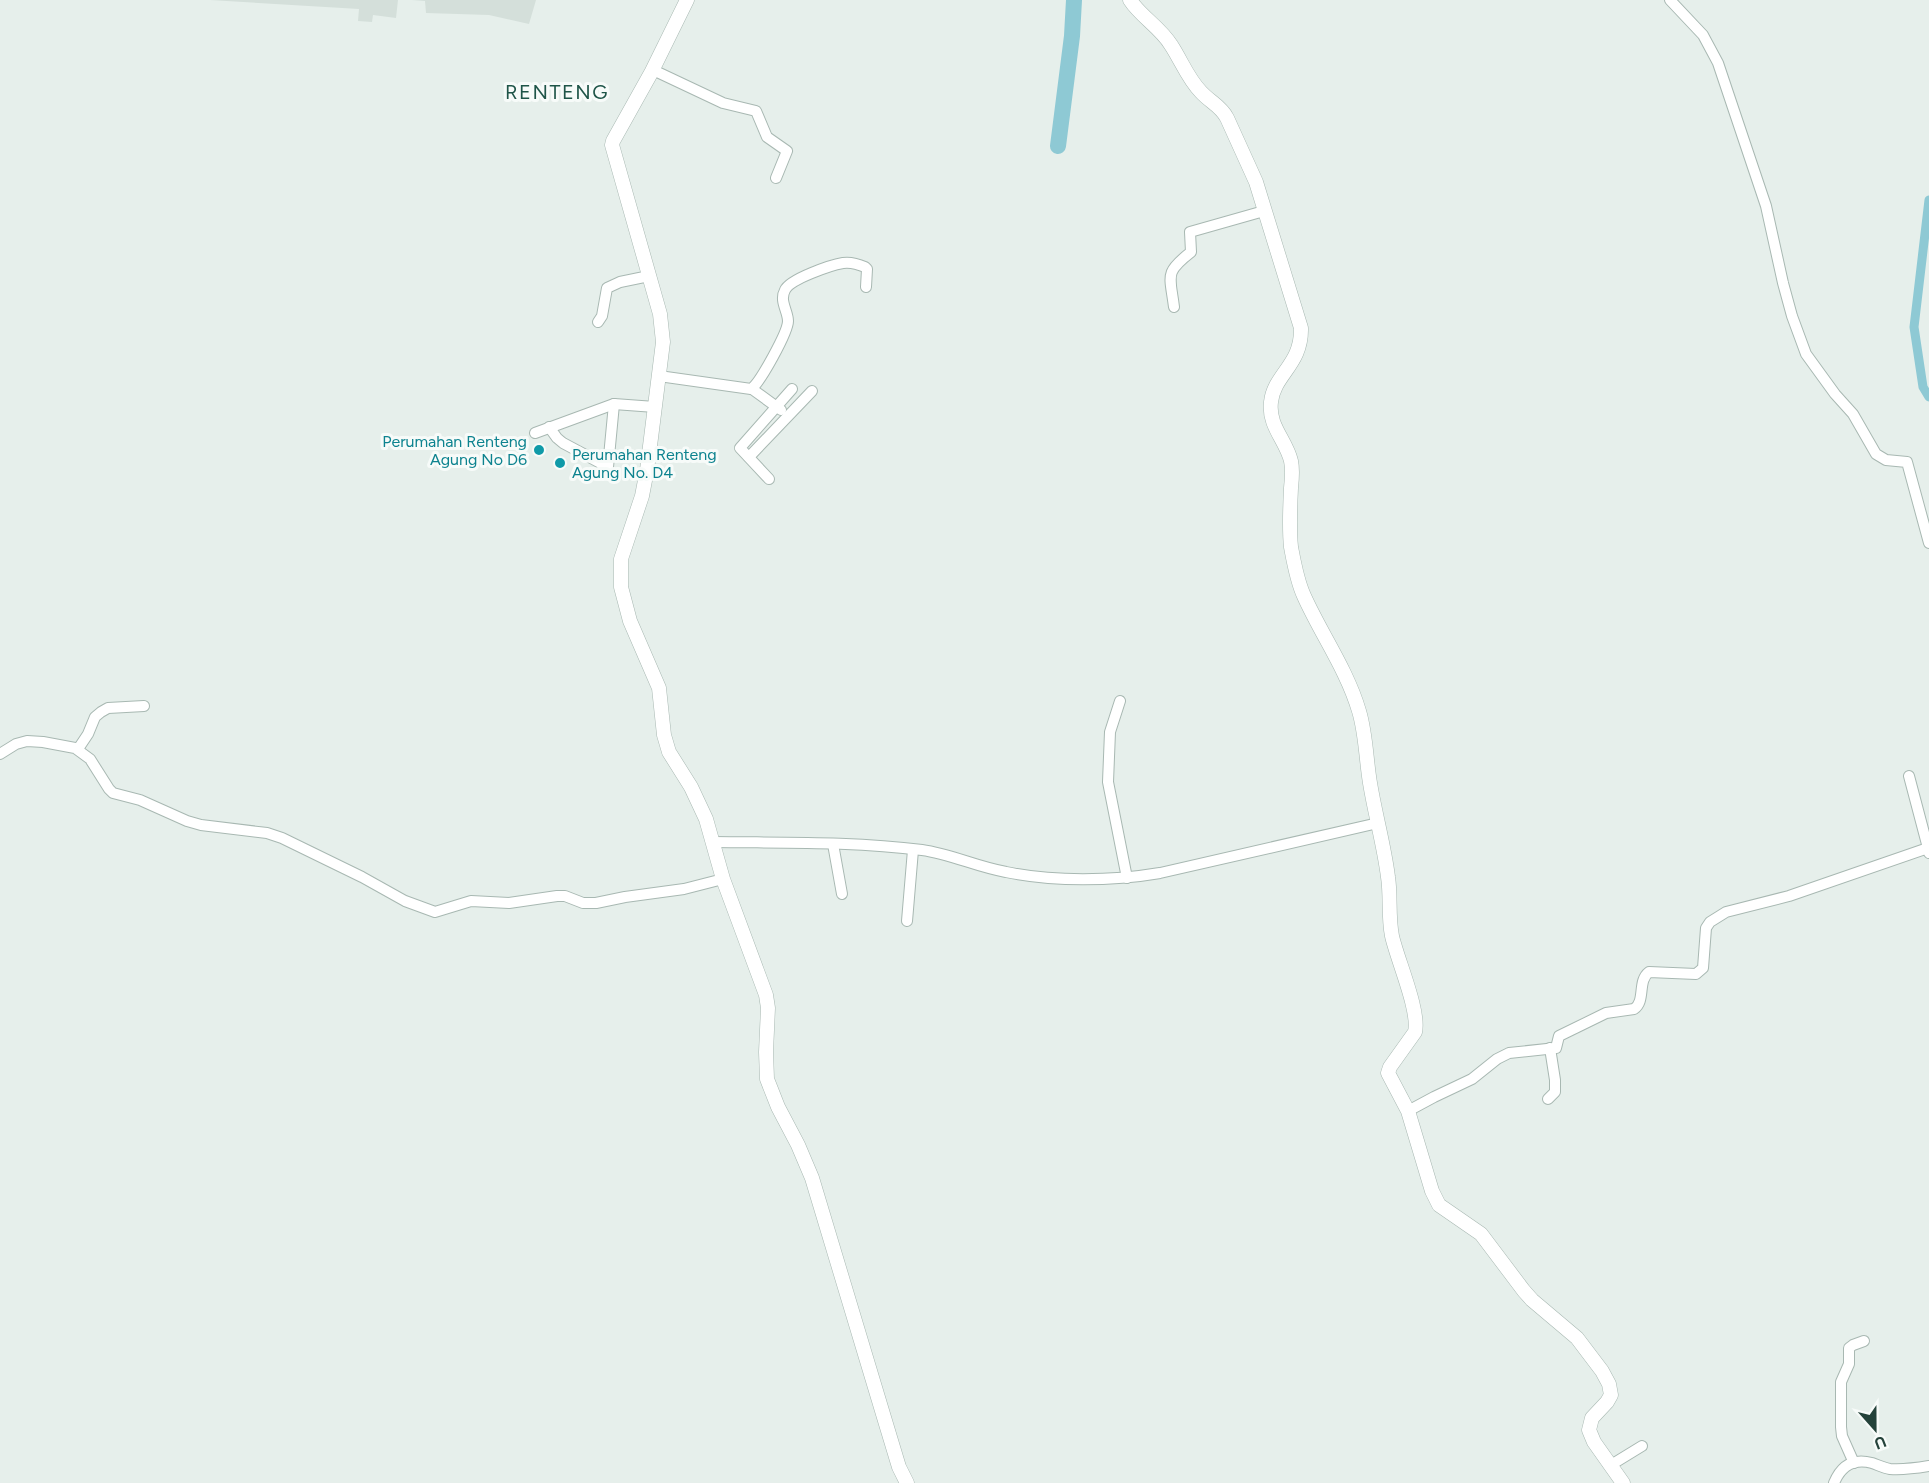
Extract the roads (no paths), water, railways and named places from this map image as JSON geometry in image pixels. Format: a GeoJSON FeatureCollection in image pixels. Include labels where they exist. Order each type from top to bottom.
{"type":"FeatureCollection","features":[{"type":"Feature","properties":{"kind":"street"},"geometry":{"type":"LineString","coordinates":[[687,0],[612,146],[660,314],[663,342],[647,470],[642,496],[621,559],[621,587],[630,621],[659,688],[664,735],[669,752],[700,805],[723,879],[766,995],[768,1008],[766,1064],[770,1090],[812,1178],[899,1467],[907,1483]]}},
{"type":"Feature","properties":{"kind":"street"},"geometry":{"type":"LineString","coordinates":[[1130,0],[1171,44],[1199,90],[1223,111],[1256,182],[1301,328],[1298,351],[1274,390],[1270,402],[1273,423],[1288,451],[1292,465],[1291,547],[1303,595],[1325,635],[1359,710],[1388,877],[1392,936],[1416,1026],[1388,1071],[1390,1080],[1408,1111],[1432,1191],[1439,1205],[1481,1234],[1524,1291],[1583,1345],[1606,1377],[1611,1388],[1610,1399],[1592,1418],[1589,1430],[1594,1442],[1623,1483]]}},
{"type":"Feature","properties":{"kind":"street"},"geometry":{"type":"LineString","coordinates":[[1670,0],[1703,35],[1718,63],[1766,206],[1783,283],[1803,348],[1834,394],[1853,414],[1876,454],[1886,459],[1906,462],[1929,543]]}},
{"type":"Feature","properties":{"kind":"street"},"geometry":{"type":"LineString","coordinates":[[653,70],[723,103],[756,111],[767,137],[787,150],[776,178]]}},
{"type":"Feature","properties":{"kind":"street"},"geometry":{"type":"LineString","coordinates":[[1174,307],[1171,270],[1191,252],[1190,232],[1264,211]]}},
{"type":"Feature","properties":{"kind":"street"},"geometry":{"type":"LineString","coordinates":[[659,376],[746,390],[752,389],[760,379],[786,329],[788,319],[783,300],[788,286],[807,275],[844,263],[867,269],[866,286]]}},
{"type":"Feature","properties":{"kind":"street"},"geometry":{"type":"LineString","coordinates":[[598,322],[602,316],[607,288],[620,282],[650,276]]}},
{"type":"Feature","properties":{"kind":"street"},"geometry":{"type":"LineString","coordinates":[[752,389],[788,416]]}},
{"type":"Feature","properties":{"kind":"street"},"geometry":{"type":"LineString","coordinates":[[769,478],[740,448],[792,389]]}},
{"type":"Feature","properties":{"kind":"street"},"geometry":{"type":"LineString","coordinates":[[749,457],[812,391]]}},
{"type":"Feature","properties":{"kind":"street"},"geometry":{"type":"LineString","coordinates":[[535,433],[614,404],[655,407]]}},
{"type":"Feature","properties":{"kind":"street"},"geometry":{"type":"LineString","coordinates":[[549,428],[563,443],[608,468],[614,404]]}},
{"type":"Feature","properties":{"kind":"street"},"geometry":{"type":"LineString","coordinates":[[1120,701],[1110,732],[1108,782],[1127,878]]}},
{"type":"Feature","properties":{"kind":"street"},"geometry":{"type":"LineString","coordinates":[[78,749],[95,717],[101,712],[114,708],[144,706]]}},
{"type":"Feature","properties":{"kind":"street"},"geometry":{"type":"LineString","coordinates":[[0,754],[16,744],[27,741],[78,749],[90,759],[113,793],[140,800],[173,816],[201,825],[267,833],[282,838],[405,901],[435,912],[471,902],[509,903],[557,896],[565,896],[583,903],[596,903],[684,889],[723,879]]}},
{"type":"Feature","properties":{"kind":"street"},"geometry":{"type":"LineString","coordinates":[[1408,1111],[1472,1078],[1509,1053],[1557,1047],[1559,1036],[1606,1013],[1638,1007],[1644,977],[1649,972],[1696,974],[1700,972],[1703,968],[1706,928],[1710,922],[1726,912],[1789,896],[1928,850],[1909,776]]}},
{"type":"Feature","properties":{"kind":"street"},"geometry":{"type":"LineString","coordinates":[[712,842],[833,844],[913,850],[947,855],[1005,872],[1099,879],[1160,873],[1378,823]]}},
{"type":"Feature","properties":{"kind":"street"},"geometry":{"type":"LineString","coordinates":[[833,844],[842,894]]}},
{"type":"Feature","properties":{"kind":"street"},"geometry":{"type":"LineString","coordinates":[[907,921],[913,850]]}},
{"type":"Feature","properties":{"kind":"street"},"geometry":{"type":"LineString","coordinates":[[1548,1099],[1555,1092],[1550,1048]]}},
{"type":"Feature","properties":{"kind":"street"},"geometry":{"type":"LineString","coordinates":[[1854,1463],[1841,1433],[1841,1382],[1842,1375],[1849,1364],[1849,1348],[1864,1341]]}},
{"type":"Feature","properties":{"kind":"street"},"geometry":{"type":"LineString","coordinates":[[1611,1465],[1642,1446]]}},
{"type":"Feature","properties":{"kind":"street"},"geometry":{"type":"LineString","coordinates":[[1836,1482],[1841,1470],[1854,1463],[1866,1462],[1892,1469],[1929,1466]]}},
{"type":"Feature","properties":{"kind":"waterway"},"geometry":{"type":"LineString","coordinates":[[1058,146],[1072,36],[1074,0]]}},
{"type":"Feature","properties":{"kind":"waterway"},"geometry":{"type":"LineString","coordinates":[[1929,200],[1914,327],[1923,387],[1929,397]]}},
{"type":"Feature","properties":{"kind":"place","name":"Perumahan Renteng Agung No D6"},"geometry":{"type":"Point","coordinates":[539,450]}},
{"type":"Feature","properties":{"kind":"place","name":"Perumahan Renteng Agung No. D4"},"geometry":{"type":"Point","coordinates":[560,463]}},
{"type":"Feature","properties":{"kind":"district","name":"RENTENG"},"geometry":{"type":"Point","coordinates":[557,92]}}]}
